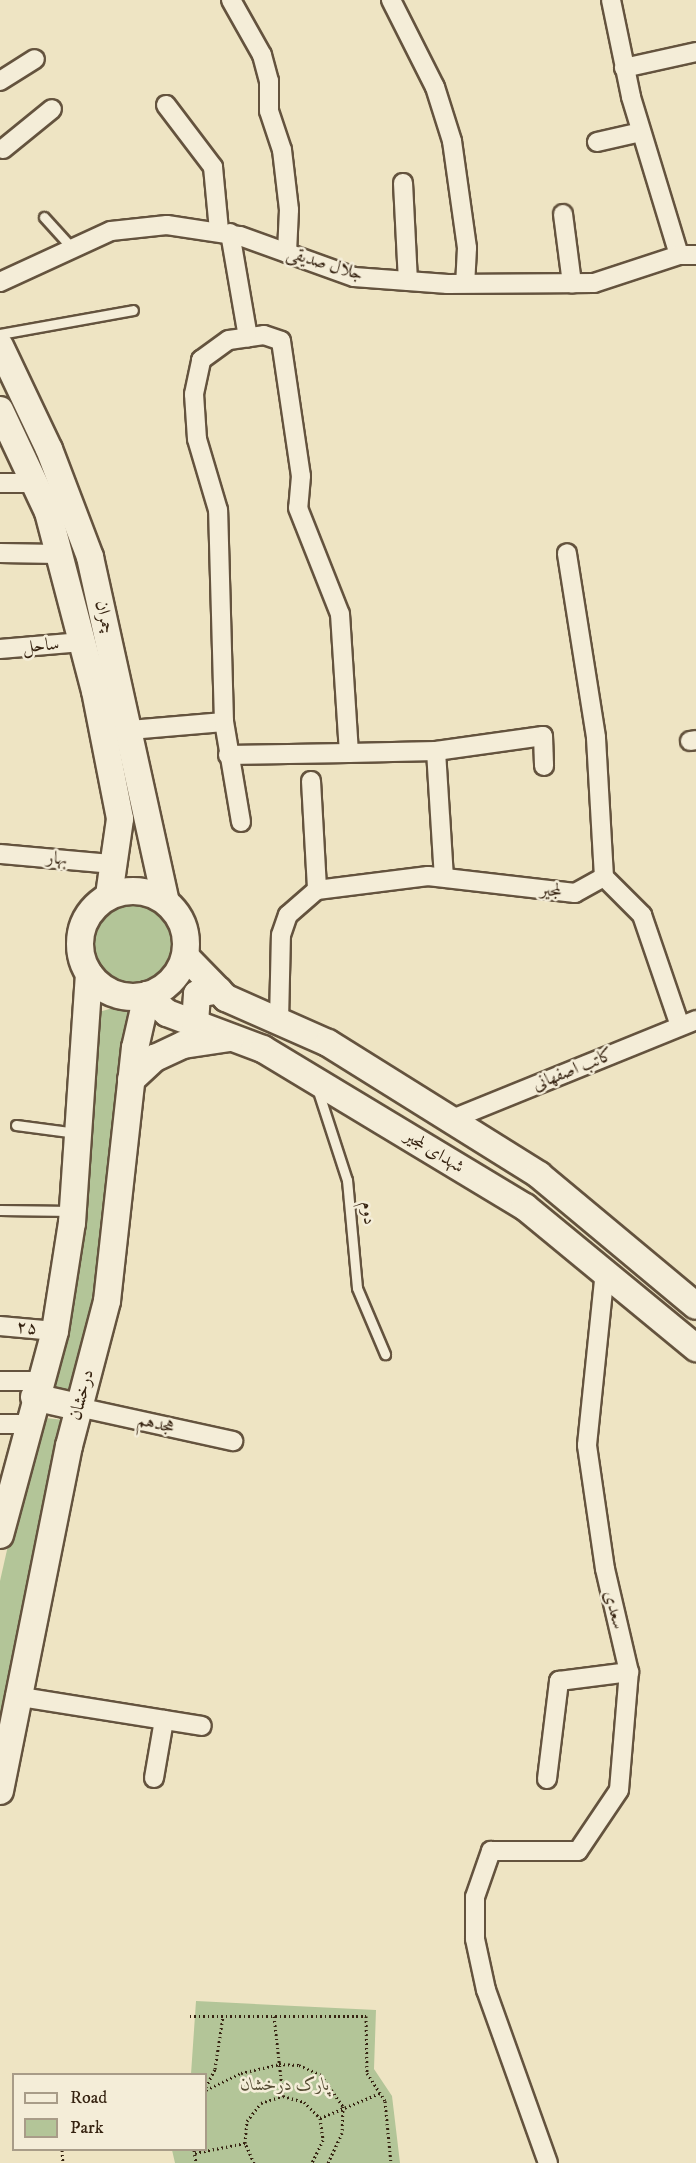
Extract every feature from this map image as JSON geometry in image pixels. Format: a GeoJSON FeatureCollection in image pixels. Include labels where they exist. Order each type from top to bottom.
{"type":"FeatureCollection","features":[{"type":"Feature","properties":{"kind":"main road","name":"چمران"},"geometry":{"type":"LineString","coordinates":[[0,346],[49,449],[90,557],[130,730],[166,902]]}},
{"type":"Feature","properties":{"kind":"main road","name":"چمران"},"geometry":{"type":"LineString","coordinates":[[1,414],[34,483],[58,554],[82,642],[120,819],[110,895]]}},
{"type":"Feature","properties":{"kind":"main road"},"geometry":{"type":"LineString","coordinates":[[0,1535],[36,1389],[55,1331],[72,1211],[88,974],[80,939],[84,921],[110,895],[139,890],[166,902],[184,926],[185,956],[171,981],[147,995],[114,994],[88,974]]}},
{"type":"Feature","properties":{"kind":"main road","name":"شهدای لمجیر"},"geometry":{"type":"LineString","coordinates":[[185,956],[219,990],[328,1043],[539,1175],[696,1306]]}},
{"type":"Feature","properties":{"kind":"main road"},"geometry":{"type":"LineString","coordinates":[[195,1023],[196,994],[219,990]]}},
{"type":"Feature","properties":{"kind":"main road","name":"شهدای لمجیر"},"geometry":{"type":"LineString","coordinates":[[147,995],[167,1012],[234,1038],[312,1078],[525,1207],[696,1348]]}},
{"type":"Feature","properties":{"kind":"main road","name":"درخشان"},"geometry":{"type":"LineString","coordinates":[[0,1791],[15,1696],[78,1407],[107,1301],[131,1080],[147,995]]}},
{"type":"Feature","properties":{"kind":"main road"},"geometry":{"type":"LineString","coordinates":[[131,1080],[155,1058],[183,1045],[234,1038]]}},
{"type":"Feature","properties":{"kind":"main road"},"geometry":{"type":"LineString","coordinates":[[36,1389],[78,1407]]}},
{"type":"Feature","properties":{"kind":"street"},"geometry":{"type":"LineString","coordinates":[[231,0],[262,55],[269,81],[269,111],[282,150],[289,210],[287,253]]}},
{"type":"Feature","properties":{"kind":"street"},"geometry":{"type":"LineString","coordinates":[[391,0],[435,87],[452,141],[467,248],[465,283]]}},
{"type":"Feature","properties":{"kind":"street"},"geometry":{"type":"LineString","coordinates":[[610,0],[624,68],[641,132],[687,255]]}},
{"type":"Feature","properties":{"kind":"street"},"geometry":{"type":"LineString","coordinates":[[624,68],[696,52]]}},
{"type":"Feature","properties":{"kind":"street"},"geometry":{"type":"LineString","coordinates":[[0,81],[35,59]]}},
{"type":"Feature","properties":{"kind":"street"},"geometry":{"type":"LineString","coordinates":[[166,105],[213,167],[248,337]]}},
{"type":"Feature","properties":{"kind":"street"},"geometry":{"type":"LineString","coordinates":[[1,148],[52,109]]}},
{"type":"Feature","properties":{"kind":"street"},"geometry":{"type":"LineString","coordinates":[[597,142],[641,132]]}},
{"type":"Feature","properties":{"kind":"street"},"geometry":{"type":"LineString","coordinates":[[403,183],[408,281]]}},
{"type":"Feature","properties":{"kind":"street"},"geometry":{"type":"LineString","coordinates":[[563,214],[572,283]]}},
{"type":"Feature","properties":{"kind":"street","name":"جلال صدیقی"},"geometry":{"type":"LineString","coordinates":[[0,282],[75,251],[111,231],[167,225],[225,232],[354,277],[408,281],[594,283],[687,255]]}},
{"type":"Feature","properties":{"kind":"street"},"geometry":{"type":"LineString","coordinates":[[241,822],[224,722],[218,510],[197,439],[194,394],[201,360],[229,340],[248,337],[281,341],[301,477],[298,508],[340,614],[349,753]]}},
{"type":"Feature","properties":{"kind":"street"},"geometry":{"type":"LineString","coordinates":[[0,483],[34,483]]}},
{"type":"Feature","properties":{"kind":"street"},"geometry":{"type":"LineString","coordinates":[[0,553],[58,554]]}},
{"type":"Feature","properties":{"kind":"street"},"geometry":{"type":"LineString","coordinates":[[567,553],[596,737],[604,877],[642,915],[688,1023]]}},
{"type":"Feature","properties":{"kind":"street","name":"ساحل"},"geometry":{"type":"LineString","coordinates":[[0,649],[82,642]]}},
{"type":"Feature","properties":{"kind":"street"},"geometry":{"type":"LineString","coordinates":[[130,730],[224,722]]}},
{"type":"Feature","properties":{"kind":"street"},"geometry":{"type":"LineString","coordinates":[[228,755],[436,751],[543,736],[544,766]]}},
{"type":"Feature","properties":{"kind":"street"},"geometry":{"type":"LineString","coordinates":[[436,751],[444,877]]}},
{"type":"Feature","properties":{"kind":"street"},"geometry":{"type":"LineString","coordinates":[[279,1021],[282,935],[288,915],[317,890],[311,781]]}},
{"type":"Feature","properties":{"kind":"street","name":"بهار"},"geometry":{"type":"LineString","coordinates":[[0,854],[113,864]]}},
{"type":"Feature","properties":{"kind":"street","name":"لمجیر"},"geometry":{"type":"LineString","coordinates":[[317,890],[444,877],[548,893],[575,892],[604,877]]}},
{"type":"Feature","properties":{"kind":"street","name":"کاتب اصفهانی"},"geometry":{"type":"LineString","coordinates":[[450,1120],[688,1023]]}},
{"type":"Feature","properties":{"kind":"street","name":"سعدی"},"geometry":{"type":"LineString","coordinates":[[548,2163],[486,1990],[475,1939],[476,1883],[491,1851],[578,1851],[619,1791],[629,1672],[605,1569],[587,1445],[605,1271]]}},
{"type":"Feature","properties":{"kind":"street","name":"۲۵"},"geometry":{"type":"LineString","coordinates":[[0,1326],[55,1331]]}},
{"type":"Feature","properties":{"kind":"street"},"geometry":{"type":"LineString","coordinates":[[0,1381],[36,1389]]}},
{"type":"Feature","properties":{"kind":"street","name":"هجدهم"},"geometry":{"type":"LineString","coordinates":[[78,1407],[233,1441]]}},
{"type":"Feature","properties":{"kind":"street"},"geometry":{"type":"LineString","coordinates":[[0,1424],[27,1424]]}},
{"type":"Feature","properties":{"kind":"street"},"geometry":{"type":"LineString","coordinates":[[547,1779],[559,1682],[629,1672]]}},
{"type":"Feature","properties":{"kind":"street"},"geometry":{"type":"LineString","coordinates":[[15,1696],[202,1726]]}},
{"type":"Feature","properties":{"kind":"street"},"geometry":{"type":"LineString","coordinates":[[154,1778],[164,1720]]}},
{"type":"Feature","properties":{"kind":"lane"},"geometry":{"type":"LineString","coordinates":[[44,216],[75,251]]}},
{"type":"Feature","properties":{"kind":"lane"},"geometry":{"type":"LineString","coordinates":[[0,334],[133,310]]}},
{"type":"Feature","properties":{"kind":"lane","name":"دوم"},"geometry":{"type":"LineString","coordinates":[[312,1078],[326,1106],[347,1180],[357,1288],[385,1354]]}},
{"type":"Feature","properties":{"kind":"lane"},"geometry":{"type":"LineString","coordinates":[[16,1125],[76,1134]]}},
{"type":"Feature","properties":{"kind":"lane"},"geometry":{"type":"LineString","coordinates":[[0,1210],[72,1211]]}},
{"type":"Feature","properties":{"kind":"path"},"geometry":{"type":"LineString","coordinates":[[190,2016],[366,2016],[367,2073],[380,2093],[391,2163]]}},
{"type":"Feature","properties":{"kind":"path"},"geometry":{"type":"LineString","coordinates":[[207,2086],[215,2069],[223,2016]]}},
{"type":"Feature","properties":{"kind":"path"},"geometry":{"type":"LineString","coordinates":[[274,2016],[283,2096]]}},
{"type":"Feature","properties":{"kind":"path"},"geometry":{"type":"LineString","coordinates":[[207,2088],[241,2073],[279,2064],[299,2065],[321,2075],[343,2106],[342,2133],[328,2163]]}},
{"type":"Feature","properties":{"kind":"path"},"geometry":{"type":"LineString","coordinates":[[320,2118],[343,2106],[380,2093]]}},
{"type":"Feature","properties":{"kind":"path"},"geometry":{"type":"LineString","coordinates":[[254,2163],[245,2143],[247,2121],[261,2103],[283,2096],[304,2102],[320,2118],[323,2140],[312,2163]]}},
{"type":"Feature","properties":{"kind":"path"},"geometry":{"type":"LineString","coordinates":[[207,2149],[245,2143]]}},
{"type":"Feature","properties":{"kind":"path"},"geometry":{"type":"LineString","coordinates":[[195,2151],[196,2163]]}},
{"type":"Feature","properties":{"kind":"green space"},"geometry":{"type":"Polygon","coordinates":[[[133,905],[148,908],[161,917],[170,930],[173,945],[170,960],[161,973],[148,982],[133,985],[118,982],[105,973],[96,960],[93,945],[96,930],[105,917],[118,908],[133,905]]]}},
{"type":"Feature","properties":{"kind":"green space"},"geometry":{"type":"Polygon","coordinates":[[[116,1007],[132,1010],[118,1083],[101,1278],[70,1395],[44,1385],[99,1012],[116,1007]]]}},
{"type":"Feature","properties":{"kind":"green space"},"geometry":{"type":"Polygon","coordinates":[[[37,1417],[64,1420],[0,1737],[0,1581],[37,1417]]]}},
{"type":"Feature","properties":{"kind":"green space","name":"پارک درخشان"},"geometry":{"type":"Polygon","coordinates":[[[196,2001],[376,2010],[374,2069],[392,2096],[400,2163],[175,2163],[172,2151],[207,2151],[207,2073],[191,2073],[196,2001]]]}}]}
